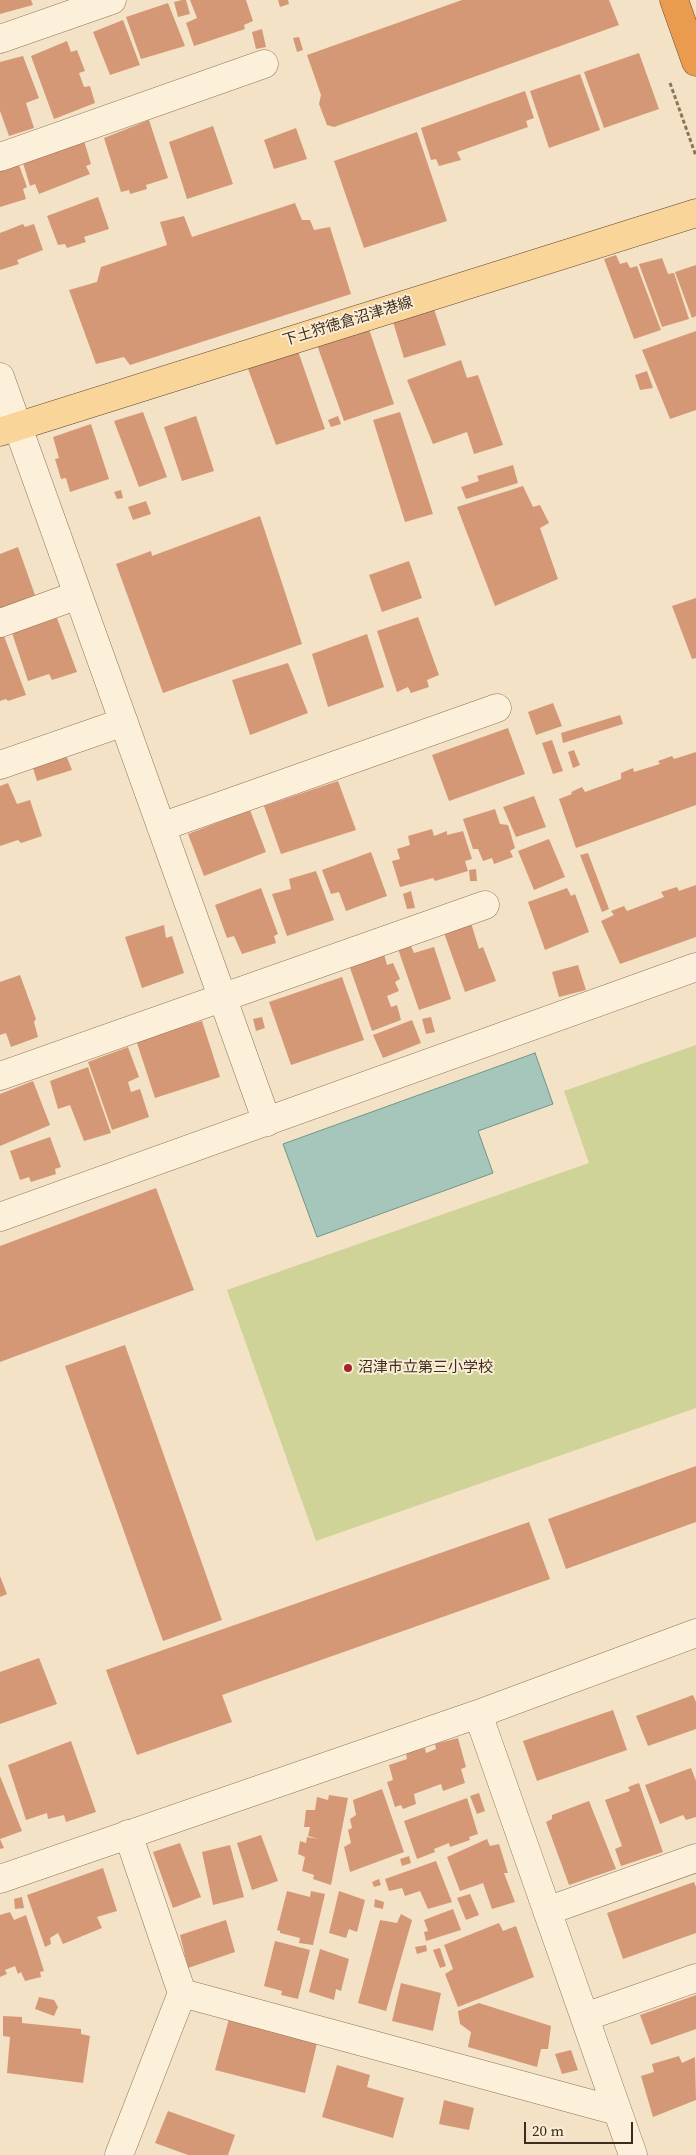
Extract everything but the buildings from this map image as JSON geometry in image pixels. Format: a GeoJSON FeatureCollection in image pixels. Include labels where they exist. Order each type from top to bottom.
{"type":"FeatureCollection","features":[{"type":"Feature","properties":{"kind":"highway"},"geometry":{"type":"LineString","coordinates":[[674,0],[696,62]]}},
{"type":"Feature","properties":{"kind":"main road","name":"下土狩徳倉沼津港線"},"geometry":{"type":"LineString","coordinates":[[9,429],[696,213]]}},
{"type":"Feature","properties":{"kind":"street"},"geometry":{"type":"LineString","coordinates":[[0,39],[112,0]]}},
{"type":"Feature","properties":{"kind":"street"},"geometry":{"type":"LineString","coordinates":[[0,157],[264,64]]}},
{"type":"Feature","properties":{"kind":"street"},"geometry":{"type":"LineString","coordinates":[[0,377],[9,429],[78,595],[267,1122]]}},
{"type":"Feature","properties":{"kind":"street"},"geometry":{"type":"LineString","coordinates":[[0,623],[78,595]]}},
{"type":"Feature","properties":{"kind":"street"},"geometry":{"type":"LineString","coordinates":[[161,826],[497,708]]}},
{"type":"Feature","properties":{"kind":"street"},"geometry":{"type":"LineString","coordinates":[[0,765],[124,722]]}},
{"type":"Feature","properties":{"kind":"street"},"geometry":{"type":"LineString","coordinates":[[0,1076],[485,905]]}},
{"type":"Feature","properties":{"kind":"street"},"geometry":{"type":"LineString","coordinates":[[0,1217],[696,967]]}},
{"type":"Feature","properties":{"kind":"street"},"geometry":{"type":"LineString","coordinates":[[0,1879],[478,1714],[696,1633]]}},
{"type":"Feature","properties":{"kind":"street"},"geometry":{"type":"LineString","coordinates":[[478,1714],[633,2155]]}},
{"type":"Feature","properties":{"kind":"street"},"geometry":{"type":"LineString","coordinates":[[119,2155],[182,1993],[128,1834]]}},
{"type":"Feature","properties":{"kind":"street"},"geometry":{"type":"LineString","coordinates":[[547,1911],[696,1858]]}},
{"type":"Feature","properties":{"kind":"street"},"geometry":{"type":"LineString","coordinates":[[585,2017],[696,1978]]}},
{"type":"Feature","properties":{"kind":"street"},"geometry":{"type":"LineString","coordinates":[[182,1993],[617,2110]]}},
{"type":"Feature","properties":{"kind":"green space"},"geometry":{"type":"Polygon","coordinates":[[[696,1045],[696,1408],[316,1541],[227,1290],[589,1163],[564,1091],[696,1045]]]}},
{"type":"Feature","properties":{"kind":"water"},"geometry":{"type":"Polygon","coordinates":[[[535,1053],[553,1104],[478,1131],[493,1173],[317,1237],[283,1144],[535,1053]]]}},
{"type":"Feature","properties":{"kind":"place","name":"沼津市立第三小学校"},"geometry":{"type":"Point","coordinates":[348,1368]}}]}
